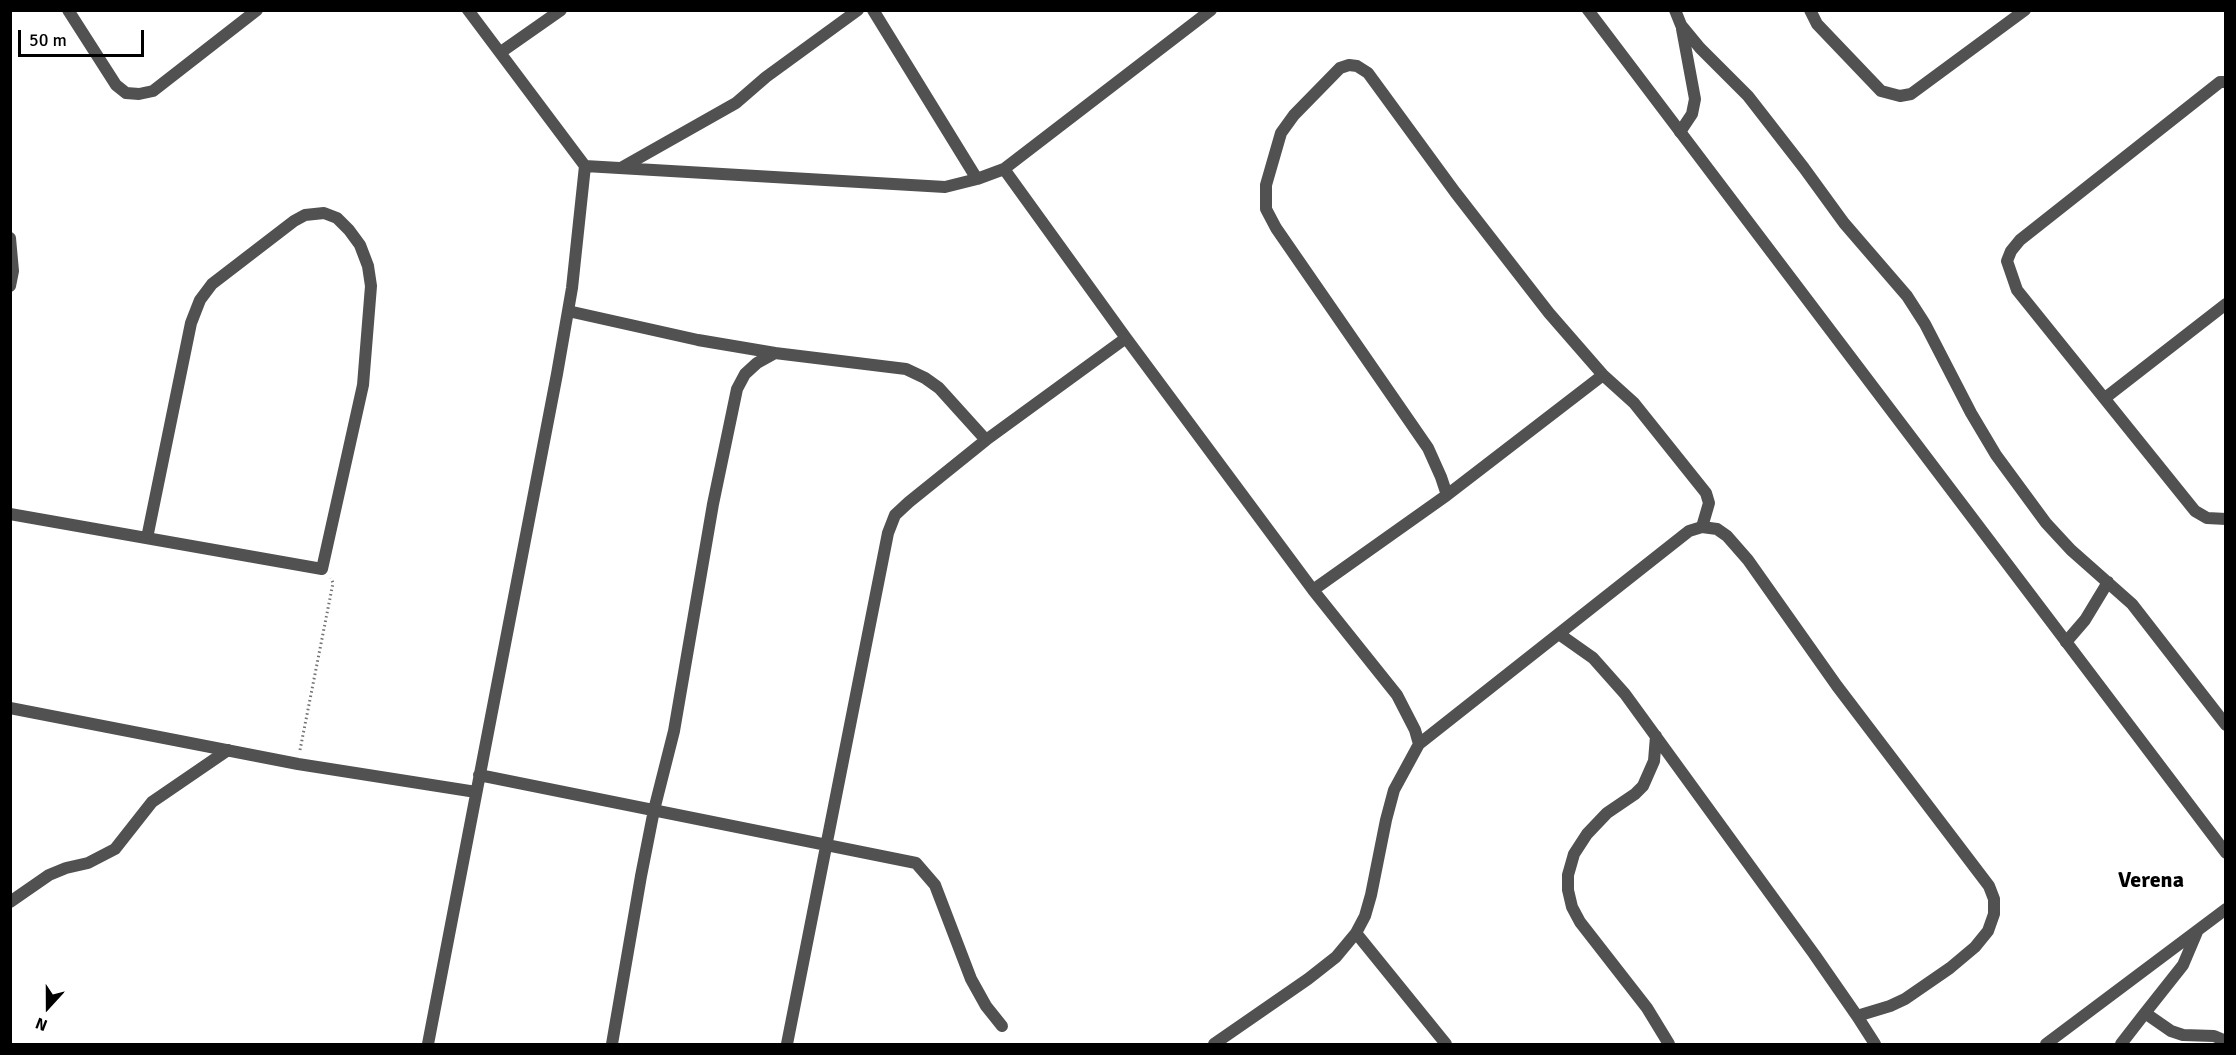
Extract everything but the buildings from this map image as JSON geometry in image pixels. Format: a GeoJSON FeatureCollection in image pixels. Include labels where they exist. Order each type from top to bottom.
{"type":"FeatureCollection","features":[{"type":"Feature","properties":{"kind":"street"},"geometry":{"type":"LineString","coordinates":[[68,10],[116,85],[126,93],[140,94],[153,91],[258,10]]}},
{"type":"Feature","properties":{"kind":"street"},"geometry":{"type":"LineString","coordinates":[[428,1044],[568,311],[585,166],[468,10]]}},
{"type":"Feature","properties":{"kind":"street"},"geometry":{"type":"LineString","coordinates":[[501,52],[561,10]]}},
{"type":"Feature","properties":{"kind":"street"},"geometry":{"type":"LineString","coordinates":[[620,168],[736,103],[766,77],[858,10]]}},
{"type":"Feature","properties":{"kind":"street"},"geometry":{"type":"LineString","coordinates":[[873,10],[977,179]]}},
{"type":"Feature","properties":{"kind":"street"},"geometry":{"type":"LineString","coordinates":[[585,166],[945,187],[1004,169],[1211,10]]}},
{"type":"Feature","properties":{"kind":"street"},"geometry":{"type":"LineString","coordinates":[[1588,10],[2226,853]]}},
{"type":"Feature","properties":{"kind":"street"},"geometry":{"type":"LineString","coordinates":[[1675,10],[1682,25],[1700,48],[1748,96],[1844,223],[1908,296],[1996,455],[2046,523],[2071,550],[2132,604],[2226,725]]}},
{"type":"Feature","properties":{"kind":"street"},"geometry":{"type":"LineString","coordinates":[[1810,10],[1817,24],[1881,91],[1900,96],[1911,94],[2025,10]]}},
{"type":"Feature","properties":{"kind":"street"},"geometry":{"type":"LineString","coordinates":[[1680,132],[1692,114],[1695,99],[1682,25]]}},
{"type":"Feature","properties":{"kind":"street"},"geometry":{"type":"LineString","coordinates":[[1447,495],[1428,448],[1283,238],[1266,209],[1266,185],[1281,133],[1294,115],[1340,68],[1357,66],[1368,73],[1462,202],[1550,313],[1603,375],[1634,403],[1706,493],[1708,503],[1702,526]]}},
{"type":"Feature","properties":{"kind":"street"},"geometry":{"type":"LineString","coordinates":[[2226,82],[2220,82],[2020,240],[2011,251],[2007,261],[2017,290],[2195,511],[2207,518],[2226,519]]}},
{"type":"Feature","properties":{"kind":"street"},"geometry":{"type":"LineString","coordinates":[[1004,169],[1125,338],[1313,590],[1397,695],[1415,730],[1419,744]]}},
{"type":"Feature","properties":{"kind":"street"},"geometry":{"type":"LineString","coordinates":[[10,514],[322,569],[363,385],[371,286],[368,266],[360,245],[337,219],[324,213],[305,215],[294,221],[212,284],[200,300],[191,323],[147,538]]}},
{"type":"Feature","properties":{"kind":"street"},"geometry":{"type":"LineString","coordinates":[[10,238],[13,271],[10,286]]}},
{"type":"Feature","properties":{"kind":"street"},"geometry":{"type":"LineString","coordinates":[[2105,398],[2226,304]]}},
{"type":"Feature","properties":{"kind":"street"},"geometry":{"type":"LineString","coordinates":[[568,311],[698,340],[775,353],[906,369],[939,388],[986,440]]}},
{"type":"Feature","properties":{"kind":"street"},"geometry":{"type":"LineString","coordinates":[[787,1044],[888,533],[895,515],[986,440],[1125,338]]}},
{"type":"Feature","properties":{"kind":"street"},"geometry":{"type":"LineString","coordinates":[[612,1044],[654,810],[674,731],[713,504],[737,388],[745,374],[757,363],[775,353]]}},
{"type":"Feature","properties":{"kind":"street"},"geometry":{"type":"LineString","coordinates":[[1313,590],[1447,495],[1603,375]]}},
{"type":"Feature","properties":{"kind":"street"},"geometry":{"type":"LineString","coordinates":[[1219,1043],[1336,957],[1356,933],[1365,916],[1371,896],[1394,790],[1419,744],[1689,531],[1702,526],[1717,529],[1727,536],[1748,560],[1837,686],[1989,886],[1994,899],[1994,914],[1988,931],[1975,947],[1950,968],[1905,999],[1857,1016]]}},
{"type":"Feature","properties":{"kind":"street"},"geometry":{"type":"LineString","coordinates":[[2066,642],[2085,620],[2108,582]]}},
{"type":"Feature","properties":{"kind":"street"},"geometry":{"type":"LineString","coordinates":[[1558,634],[1593,658],[1625,694],[1814,954],[1875,1044]]}},
{"type":"Feature","properties":{"kind":"street"},"geometry":{"type":"LineString","coordinates":[[10,708],[298,764],[476,792]]}},
{"type":"Feature","properties":{"kind":"street"},"geometry":{"type":"LineString","coordinates":[[1656,736],[1654,761],[1642,786],[1635,794],[1607,813],[1587,834],[1574,854],[1568,875],[1568,890],[1572,907],[1580,922],[1647,1008],[1669,1044]]}},
{"type":"Feature","properties":{"kind":"street"},"geometry":{"type":"LineString","coordinates":[[10,902],[49,875],[88,863],[115,849],[152,802],[228,750]]}},
{"type":"Feature","properties":{"kind":"street"},"geometry":{"type":"LineString","coordinates":[[479,775],[904,859],[920,867],[934,885],[971,979],[986,1006],[1002,1026]]}},
{"type":"Feature","properties":{"kind":"street"},"geometry":{"type":"LineString","coordinates":[[2046,1044],[2226,909]]}},
{"type":"Feature","properties":{"kind":"street"},"geometry":{"type":"LineString","coordinates":[[2121,1044],[2183,965],[2198,930]]}},
{"type":"Feature","properties":{"kind":"street"},"geometry":{"type":"LineString","coordinates":[[1356,933],[1446,1044]]}},
{"type":"Feature","properties":{"kind":"street"},"geometry":{"type":"LineString","coordinates":[[2145,1013],[2171,1031],[2184,1035],[2214,1036],[2226,1041]]}},
{"type":"Feature","properties":{"kind":"path"},"geometry":{"type":"LineString","coordinates":[[298,764],[333,583],[322,569]]}},
{"type":"Feature","properties":{"kind":"district","name":"Verena"},"geometry":{"type":"Point","coordinates":[2151,881]}}]}
